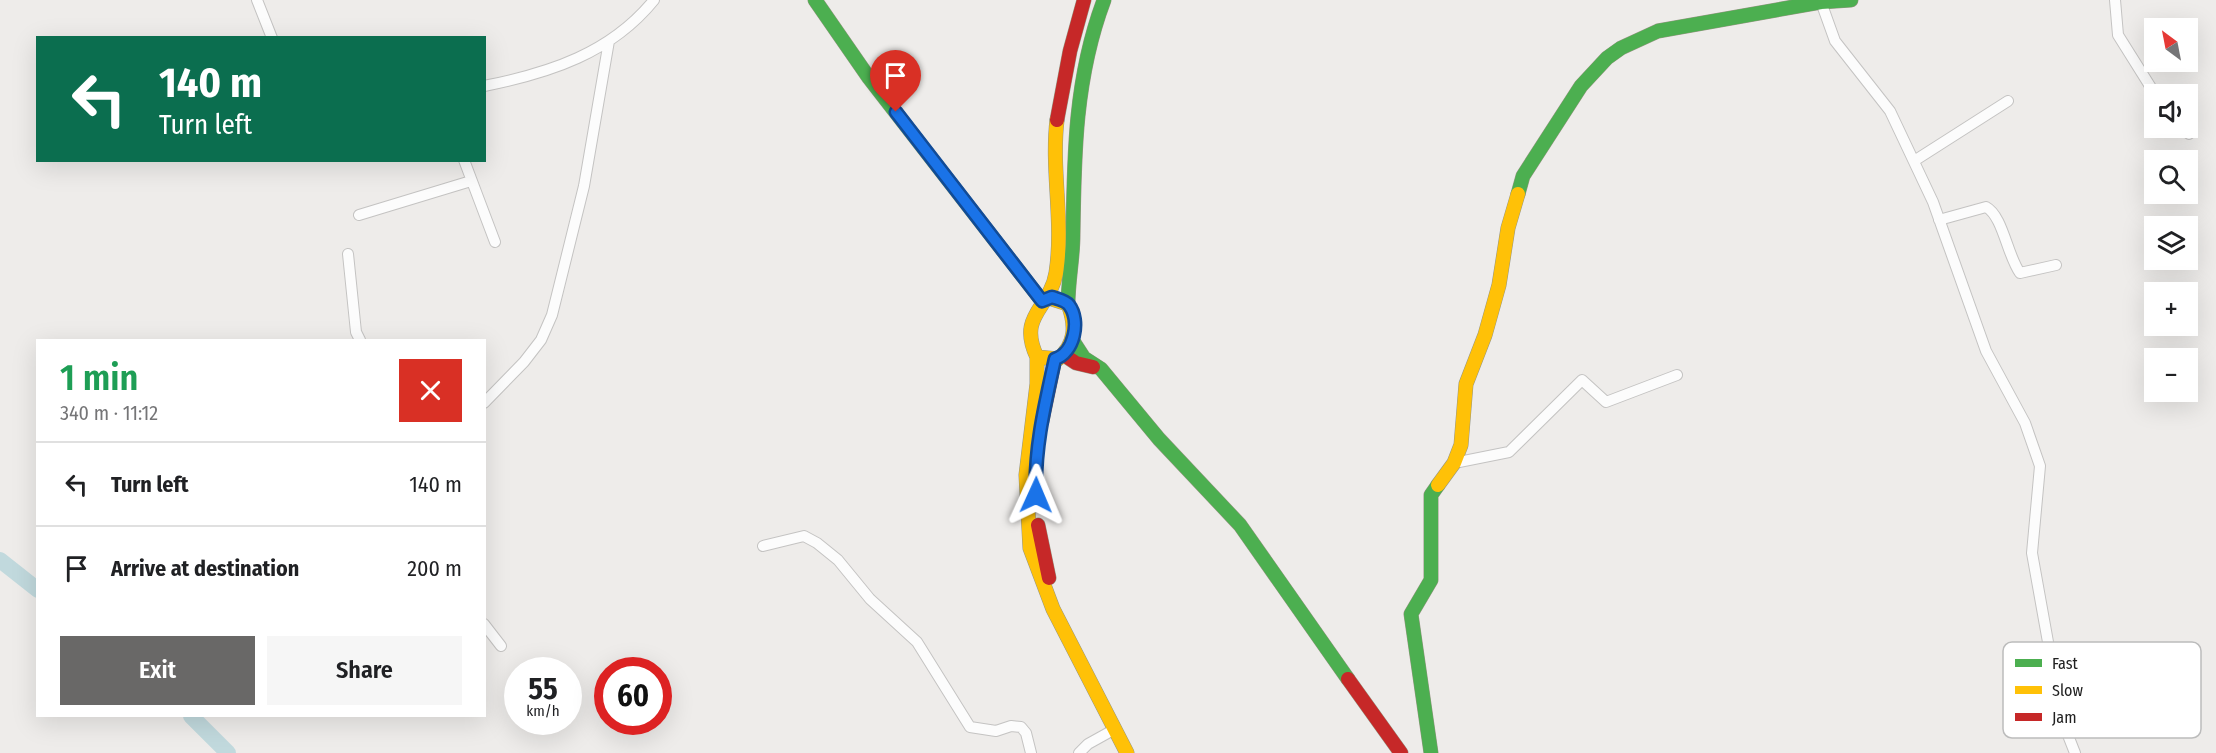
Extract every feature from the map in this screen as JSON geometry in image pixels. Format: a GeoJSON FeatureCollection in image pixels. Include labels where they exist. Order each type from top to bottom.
{"type":"FeatureCollection","features":[{"type":"Feature","properties":{"kind":"street"},"geometry":{"type":"LineString","coordinates":[[257,0],[271,36]]}},
{"type":"Feature","properties":{"kind":"street"},"geometry":{"type":"LineString","coordinates":[[486,86],[523,79],[563,66],[622,33],[654,0]]}},
{"type":"Feature","properties":{"kind":"street"},"geometry":{"type":"LineString","coordinates":[[815,0],[869,78],[1044,299]]}},
{"type":"Feature","properties":{"kind":"street"},"geometry":{"type":"LineString","coordinates":[[1104,0],[1096,18],[1079,83],[1074,127],[1073,236],[1068,304],[1074,322],[1073,341],[1084,358],[1101,369],[1159,439],[1240,525],[1401,753]]}},
{"type":"Feature","properties":{"kind":"street"},"geometry":{"type":"LineString","coordinates":[[1431,753],[1411,614],[1431,580],[1431,495],[1454,463],[1461,446],[1466,384],[1485,335],[1499,285],[1508,228],[1524,176],[1581,86],[1607,58],[1637,39],[1658,31],[1821,2],[1851,0]]}},
{"type":"Feature","properties":{"kind":"street"},"geometry":{"type":"LineString","coordinates":[[2115,0],[2118,35],[2150,84]]}},
{"type":"Feature","properties":{"kind":"street"},"geometry":{"type":"LineString","coordinates":[[1821,2],[1835,41],[1890,111],[1914,161],[1940,220],[1986,351],[2025,423],[2037,453],[2040,466],[2032,553],[2048,642]]}},
{"type":"Feature","properties":{"kind":"street"},"geometry":{"type":"LineString","coordinates":[[1030,322],[1056,276],[1059,247],[1054,169],[1059,94],[1082,6]]}},
{"type":"Feature","properties":{"kind":"street"},"geometry":{"type":"LineString","coordinates":[[486,401],[524,362],[541,340],[552,315],[584,186],[609,41]]}},
{"type":"Feature","properties":{"kind":"street"},"geometry":{"type":"LineString","coordinates":[[1914,161],[2008,101]]}},
{"type":"Feature","properties":{"kind":"street"},"geometry":{"type":"LineString","coordinates":[[465,162],[495,242]]}},
{"type":"Feature","properties":{"kind":"street"},"geometry":{"type":"LineString","coordinates":[[359,215],[471,181]]}},
{"type":"Feature","properties":{"kind":"street"},"geometry":{"type":"LineString","coordinates":[[1940,220],[1986,207],[1994,214],[2014,265],[2020,273],[2056,265]]}},
{"type":"Feature","properties":{"kind":"street"},"geometry":{"type":"LineString","coordinates":[[348,254],[356,332],[360,339]]}},
{"type":"Feature","properties":{"kind":"street"},"geometry":{"type":"LineString","coordinates":[[1031,285],[1030,341],[1037,357],[1037,384],[1026,475],[1030,548],[1049,602],[1127,753]]}},
{"type":"Feature","properties":{"kind":"street"},"geometry":{"type":"LineString","coordinates":[[1044,299],[1052,297],[1068,304]]}},
{"type":"Feature","properties":{"kind":"street"},"geometry":{"type":"LineString","coordinates":[[1073,341],[1060,357],[1038,441],[1035,477],[1036,513],[1041,544],[1054,591],[1135,753]]}},
{"type":"Feature","properties":{"kind":"street"},"geometry":{"type":"LineString","coordinates":[[1037,357],[1060,357],[1101,369]]}},
{"type":"Feature","properties":{"kind":"street"},"geometry":{"type":"LineString","coordinates":[[1454,463],[1509,452],[1582,380],[1606,402],[1677,375]]}},
{"type":"Feature","properties":{"kind":"street"},"geometry":{"type":"LineString","coordinates":[[763,546],[804,537],[817,543],[838,560],[870,599],[917,642],[970,727],[996,730],[1011,726],[1021,727],[1026,733],[1031,753]]}},
{"type":"Feature","properties":{"kind":"street"},"geometry":{"type":"LineString","coordinates":[[486,627],[501,646]]}},
{"type":"Feature","properties":{"kind":"street"},"geometry":{"type":"LineString","coordinates":[[1079,753],[1088,744],[1114,729]]}},
{"type":"Feature","properties":{"kind":"street"},"geometry":{"type":"LineString","coordinates":[[2069,738],[2075,753]]}},
{"type":"Feature","properties":{"kind":"waterway"},"geometry":{"type":"LineString","coordinates":[[0,560],[36,588]]}},
{"type":"Feature","properties":{"kind":"waterway"},"geometry":{"type":"LineString","coordinates":[[192,717],[228,753]]}},
{"type":"Feature","properties":{"kind":"traffic: fast"},"geometry":{"type":"LineString","coordinates":[[815,0],[869,78],[1042,301]]}},
{"type":"Feature","properties":{"kind":"traffic: fast"},"geometry":{"type":"LineString","coordinates":[[1068,304],[1073,244],[1078,116],[1087,58],[1104,0]]}},
{"type":"Feature","properties":{"kind":"traffic: fast"},"geometry":{"type":"LineString","coordinates":[[1518,194],[1523,176],[1581,86],[1607,58],[1621,48],[1658,31],[1821,2],[1851,0]]}},
{"type":"Feature","properties":{"kind":"traffic: fast"},"geometry":{"type":"LineString","coordinates":[[1073,341],[1084,358],[1101,369],[1159,439],[1240,525],[1348,679]]}},
{"type":"Feature","properties":{"kind":"traffic: fast"},"geometry":{"type":"LineString","coordinates":[[1431,753],[1411,614],[1431,580],[1431,495],[1438,485]]}},
{"type":"Feature","properties":{"kind":"traffic: slow"},"geometry":{"type":"LineString","coordinates":[[1046,297],[1068,304],[1072,319],[1071,341],[1058,359],[1037,357],[1031,331],[1033,321],[1042,304],[1048,295],[1053,285],[1056,273],[1059,235],[1055,158],[1057,120]]}},
{"type":"Feature","properties":{"kind":"traffic: slow"},"geometry":{"type":"LineString","coordinates":[[1438,485],[1454,463],[1461,445],[1466,384],[1485,335],[1499,285],[1508,228],[1518,194]]}},
{"type":"Feature","properties":{"kind":"traffic: slow"},"geometry":{"type":"LineString","coordinates":[[1037,357],[1037,384],[1026,475],[1030,548],[1053,609],[1127,753]]}},
{"type":"Feature","properties":{"kind":"traffic: jam"},"geometry":{"type":"LineString","coordinates":[[1057,120],[1070,51],[1084,0]]}},
{"type":"Feature","properties":{"kind":"traffic: jam"},"geometry":{"type":"LineString","coordinates":[[1064,355],[1076,363],[1093,367]]}},
{"type":"Feature","properties":{"kind":"traffic: jam"},"geometry":{"type":"LineString","coordinates":[[1042,421],[1055,359]]}},
{"type":"Feature","properties":{"kind":"traffic: jam"},"geometry":{"type":"LineString","coordinates":[[1038,525],[1049,578]]}},
{"type":"Feature","properties":{"kind":"traffic: jam"},"geometry":{"type":"LineString","coordinates":[[1348,679],[1401,753]]}},
{"type":"Feature","properties":{"kind":"route"},"geometry":{"type":"LineString","coordinates":[[896,112],[1042,301],[1046,297],[1062,300],[1068,304],[1072,312],[1073,341],[1064,355],[1055,359],[1044,410],[1038,441],[1036,495]]}}]}
